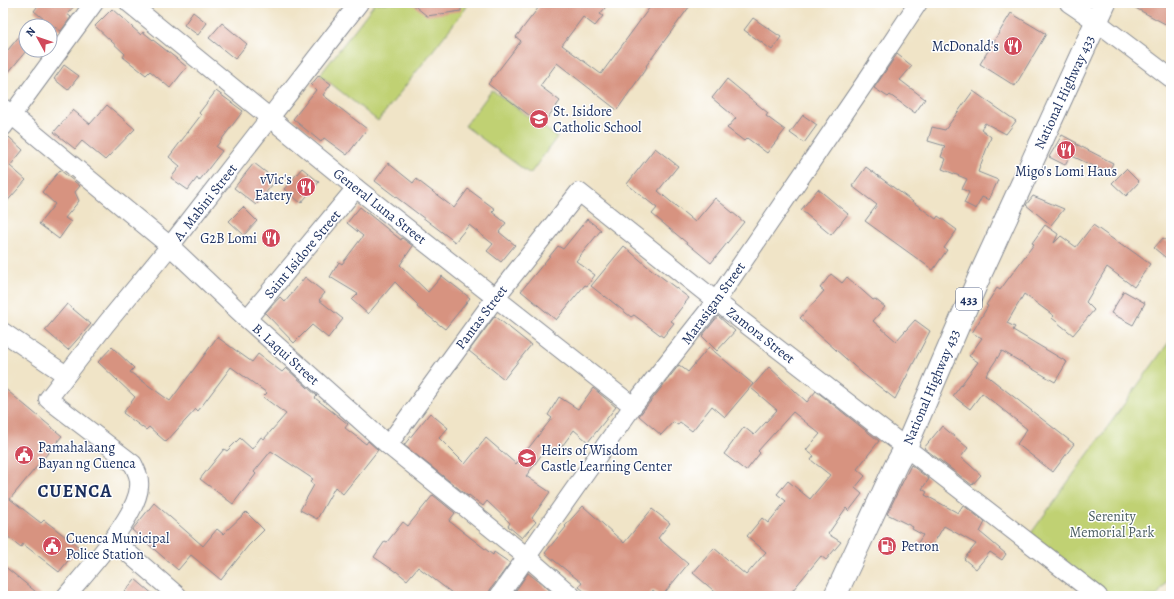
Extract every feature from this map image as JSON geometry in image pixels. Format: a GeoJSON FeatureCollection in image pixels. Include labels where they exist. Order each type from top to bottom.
{"type":"FeatureCollection","features":[{"type":"Feature","properties":{"kind":"main road","name":"National Highway 433"},"geometry":{"type":"LineString","coordinates":[[835,596],[896,465],[906,447],[980,273],[1101,12]]}},
{"type":"Feature","properties":{"kind":"street"},"geometry":{"type":"LineString","coordinates":[[6,117],[94,3]]}},
{"type":"Feature","properties":{"kind":"street","name":"General Luna Street"},"geometry":{"type":"LineString","coordinates":[[129,3],[271,117],[356,188],[633,406]]}},
{"type":"Feature","properties":{"kind":"street","name":"A. Mabini Street"},"geometry":{"type":"LineString","coordinates":[[113,540],[136,502],[139,488],[139,475],[133,464],[48,399],[106,324],[170,246],[359,3]]}},
{"type":"Feature","properties":{"kind":"street","name":"Marasigan Street"},"geometry":{"type":"LineString","coordinates":[[499,596],[633,406],[716,301],[869,78],[918,3]]}},
{"type":"Feature","properties":{"kind":"street"},"geometry":{"type":"LineString","coordinates":[[1069,3],[1101,12],[1171,78]]}},
{"type":"Feature","properties":{"kind":"street","name":"B. Laqui Street"},"geometry":{"type":"LineString","coordinates":[[6,117],[170,246],[247,319],[388,445],[527,557],[572,596]]}},
{"type":"Feature","properties":{"kind":"street","name":"Saint Isidore Street"},"geometry":{"type":"LineString","coordinates":[[247,319],[356,188]]}},
{"type":"Feature","properties":{"kind":"street","name":"Zamora Street"},"geometry":{"type":"LineString","coordinates":[[579,192],[716,301],[1098,596]]}},
{"type":"Feature","properties":{"kind":"street","name":"Pantas Street"},"geometry":{"type":"LineString","coordinates":[[388,445],[496,297],[579,192]]}},
{"type":"Feature","properties":{"kind":"street"},"geometry":{"type":"LineString","coordinates":[[3,332],[66,375]]}},
{"type":"Feature","properties":{"kind":"street"},"geometry":{"type":"LineString","coordinates":[[66,596],[113,540],[178,596]]}},
{"type":"Feature","properties":{"kind":"green space"},"geometry":{"type":"Polygon","coordinates":[[[375,3],[468,3],[466,8],[378,121],[320,75],[375,3]]]}},
{"type":"Feature","properties":{"kind":"green space"},"geometry":{"type":"Polygon","coordinates":[[[492,90],[557,137],[530,174],[465,126],[492,90]]]}},
{"type":"Feature","properties":{"kind":"green space","name":"Serenity Memorial Park"},"geometry":{"type":"Polygon","coordinates":[[[1171,339],[1171,574],[1157,596],[1107,596],[1029,536],[1171,339]]]}},
{"type":"Feature","properties":{"kind":"building"},"geometry":{"type":"Polygon","coordinates":[[[40,3],[77,3],[67,14],[71,17],[61,31],[58,29],[58,18],[43,18],[34,11],[40,3]]]}},
{"type":"Feature","properties":{"kind":"building"},"geometry":{"type":"Polygon","coordinates":[[[411,3],[461,3],[461,11],[427,16],[411,3]]]}},
{"type":"Feature","properties":{"kind":"building"},"geometry":{"type":"Polygon","coordinates":[[[542,3],[609,3],[600,14],[603,16],[595,26],[583,17],[562,45],[601,74],[653,3],[692,3],[646,66],[647,67],[617,110],[557,63],[540,86],[560,101],[542,125],[488,84],[521,41],[516,37],[542,3]]]}},
{"type":"Feature","properties":{"kind":"building"},"geometry":{"type":"Polygon","coordinates":[[[1126,3],[1171,3],[1171,27],[1126,3]]]}},
{"type":"Feature","properties":{"kind":"building"},"geometry":{"type":"Polygon","coordinates":[[[112,9],[141,35],[143,32],[187,67],[170,88],[150,71],[146,75],[123,57],[125,54],[95,26],[112,9]]]}},
{"type":"Feature","properties":{"kind":"building"},"geometry":{"type":"Polygon","coordinates":[[[193,12],[207,23],[198,35],[184,25],[193,12]]]}},
{"type":"Feature","properties":{"kind":"building"},"geometry":{"type":"Polygon","coordinates":[[[1011,13],[1046,34],[1015,86],[980,64],[1011,13]]]}},
{"type":"Feature","properties":{"kind":"building"},"geometry":{"type":"Polygon","coordinates":[[[753,18],[781,37],[772,50],[744,30],[753,18]]]}},
{"type":"Feature","properties":{"kind":"building"},"geometry":{"type":"Polygon","coordinates":[[[222,23],[247,44],[235,59],[209,38],[222,23]]]}},
{"type":"Feature","properties":{"kind":"building"},"geometry":{"type":"Polygon","coordinates":[[[18,38],[18,58],[20,58],[3,79],[3,56],[18,38]]]}},
{"type":"Feature","properties":{"kind":"building"},"geometry":{"type":"Polygon","coordinates":[[[897,54],[912,66],[900,80],[925,99],[915,113],[890,95],[888,97],[874,88],[897,54]]]}},
{"type":"Feature","properties":{"kind":"building"},"geometry":{"type":"Polygon","coordinates":[[[64,65],[79,76],[68,90],[54,79],[64,65]]]}},
{"type":"Feature","properties":{"kind":"building"},"geometry":{"type":"Polygon","coordinates":[[[319,75],[331,84],[323,95],[367,129],[347,155],[324,138],[321,142],[293,119],[316,90],[311,85],[319,75]]]}},
{"type":"Feature","properties":{"kind":"building"},"geometry":{"type":"Polygon","coordinates":[[[727,79],[768,113],[766,116],[785,130],[767,153],[747,138],[744,141],[727,128],[736,118],[712,98],[727,79]]]}},
{"type":"Feature","properties":{"kind":"building"},"geometry":{"type":"Polygon","coordinates":[[[216,91],[243,111],[216,147],[222,151],[199,181],[197,178],[188,190],[171,178],[180,166],[169,157],[201,115],[199,113],[216,91]]]}},
{"type":"Feature","properties":{"kind":"building"},"geometry":{"type":"Polygon","coordinates":[[[973,91],[1016,121],[1006,134],[985,123],[981,129],[991,137],[978,172],[998,180],[989,200],[982,197],[976,209],[964,203],[969,192],[962,189],[967,179],[942,169],[946,159],[941,157],[945,146],[928,141],[932,127],[945,130],[973,91]]]}},
{"type":"Feature","properties":{"kind":"building"},"geometry":{"type":"Polygon","coordinates":[[[107,105],[135,129],[105,160],[82,141],[75,149],[54,132],[73,110],[90,124],[107,105]]]}},
{"type":"Feature","properties":{"kind":"building"},"geometry":{"type":"Polygon","coordinates":[[[803,115],[817,125],[804,143],[790,133],[803,115]]]}},
{"type":"Feature","properties":{"kind":"building"},"geometry":{"type":"Polygon","coordinates":[[[1062,135],[1113,163],[1108,173],[1070,155],[1065,165],[1049,157],[1062,135]]]}},
{"type":"Feature","properties":{"kind":"building"},"geometry":{"type":"Polygon","coordinates":[[[9,137],[23,150],[10,166],[26,180],[3,206],[3,144],[9,137]]]}},
{"type":"Feature","properties":{"kind":"building"},"geometry":{"type":"Polygon","coordinates":[[[655,148],[678,166],[658,191],[695,222],[715,198],[744,222],[711,263],[652,214],[657,208],[627,184],[655,148]]]}},
{"type":"Feature","properties":{"kind":"building"},"geometry":{"type":"Polygon","coordinates":[[[254,163],[276,180],[256,205],[234,188],[254,163]]]}},
{"type":"Feature","properties":{"kind":"building"},"geometry":{"type":"Polygon","coordinates":[[[388,163],[413,183],[416,179],[454,208],[468,189],[495,209],[492,212],[506,223],[499,232],[515,245],[501,262],[487,251],[493,244],[469,225],[455,242],[375,181],[388,163]]]}},
{"type":"Feature","properties":{"kind":"building"},"geometry":{"type":"Polygon","coordinates":[[[866,167],[936,219],[938,216],[957,230],[944,248],[947,250],[933,270],[865,221],[877,205],[852,186],[866,167]]]}},
{"type":"Feature","properties":{"kind":"building"},"geometry":{"type":"Polygon","coordinates":[[[302,168],[319,182],[301,203],[284,189],[302,168]]]}},
{"type":"Feature","properties":{"kind":"building"},"geometry":{"type":"Polygon","coordinates":[[[1126,169],[1139,182],[1126,196],[1112,183],[1126,169]]]}},
{"type":"Feature","properties":{"kind":"building"},"geometry":{"type":"Polygon","coordinates":[[[60,170],[80,186],[75,192],[79,201],[65,218],[71,222],[59,239],[39,224],[55,204],[42,192],[60,170]]]}},
{"type":"Feature","properties":{"kind":"building"},"geometry":{"type":"Polygon","coordinates":[[[818,189],[848,214],[831,235],[801,210],[818,189]]]}},
{"type":"Feature","properties":{"kind":"building"},"geometry":{"type":"Polygon","coordinates":[[[1033,196],[1064,209],[1051,225],[1026,205],[1033,196]]]}},
{"type":"Feature","properties":{"kind":"building"},"geometry":{"type":"Polygon","coordinates":[[[243,207],[257,221],[244,235],[229,221],[243,207]]]}},
{"type":"Feature","properties":{"kind":"building"},"geometry":{"type":"Polygon","coordinates":[[[360,207],[401,240],[402,238],[413,246],[400,265],[428,292],[442,276],[470,298],[445,329],[417,307],[418,305],[395,282],[368,314],[352,300],[358,294],[330,277],[339,262],[342,264],[363,236],[347,223],[360,207]]]}},
{"type":"Feature","properties":{"kind":"building"},"geometry":{"type":"Polygon","coordinates":[[[587,219],[601,230],[576,261],[595,275],[556,320],[521,291],[558,246],[563,249],[587,219]]]}},
{"type":"Feature","properties":{"kind":"building"},"geometry":{"type":"Polygon","coordinates":[[[1045,225],[1058,234],[1054,243],[1061,236],[1076,247],[1093,225],[1150,264],[1134,287],[1107,267],[1086,302],[1094,310],[1073,335],[1052,318],[1054,316],[1024,294],[1007,323],[1015,327],[1013,330],[1067,362],[1055,382],[1002,351],[986,375],[1074,444],[1053,472],[1017,444],[1027,429],[982,393],[970,409],[953,396],[978,362],[969,356],[982,338],[972,333],[988,306],[986,305],[997,288],[1000,290],[1034,244],[1032,243],[1045,225]]]}},
{"type":"Feature","properties":{"kind":"building"},"geometry":{"type":"Polygon","coordinates":[[[1163,238],[1171,244],[1171,262],[1154,248],[1163,238]]]}},
{"type":"Feature","properties":{"kind":"building"},"geometry":{"type":"Polygon","coordinates":[[[624,246],[647,266],[689,298],[671,321],[674,323],[663,337],[634,315],[631,317],[591,286],[624,246]]]}},
{"type":"Feature","properties":{"kind":"building"},"geometry":{"type":"Polygon","coordinates":[[[831,274],[842,283],[847,277],[873,300],[875,299],[885,307],[873,321],[896,341],[915,320],[930,331],[895,399],[862,373],[800,318],[824,291],[820,288],[831,274]]]}},
{"type":"Feature","properties":{"kind":"building"},"geometry":{"type":"Polygon","coordinates":[[[305,277],[325,293],[319,300],[343,319],[328,338],[312,325],[294,343],[265,313],[280,297],[285,302],[305,277]]]}},
{"type":"Feature","properties":{"kind":"building"},"geometry":{"type":"Polygon","coordinates":[[[1124,291],[1145,303],[1133,325],[1111,313],[1124,291]]]}},
{"type":"Feature","properties":{"kind":"building"},"geometry":{"type":"Polygon","coordinates":[[[67,304],[91,324],[68,350],[45,330],[67,304]]]}},
{"type":"Feature","properties":{"kind":"building"},"geometry":{"type":"Polygon","coordinates":[[[495,316],[531,345],[504,379],[469,351],[495,316]]]}},
{"type":"Feature","properties":{"kind":"building"},"geometry":{"type":"Polygon","coordinates":[[[718,316],[735,331],[717,351],[702,336],[718,316]]]}},
{"type":"Feature","properties":{"kind":"building"},"geometry":{"type":"Polygon","coordinates":[[[217,337],[252,362],[258,354],[282,372],[286,368],[317,396],[315,398],[348,424],[345,428],[366,444],[368,441],[378,450],[343,494],[335,487],[317,519],[300,510],[314,485],[310,482],[313,479],[271,451],[254,472],[256,474],[233,504],[200,479],[224,449],[227,451],[240,438],[252,449],[261,437],[264,439],[286,414],[263,397],[267,393],[231,367],[198,411],[196,409],[166,442],[149,427],[146,430],[123,413],[135,397],[98,362],[112,347],[134,368],[130,372],[170,401],[217,337]]]}},
{"type":"Feature","properties":{"kind":"building"},"geometry":{"type":"Polygon","coordinates":[[[709,347],[753,384],[725,417],[712,406],[692,431],[680,422],[678,425],[673,422],[661,435],[639,416],[679,365],[688,372],[709,347]]]}},
{"type":"Feature","properties":{"kind":"building"},"geometry":{"type":"Polygon","coordinates":[[[769,367],[807,402],[816,391],[879,441],[857,469],[865,476],[855,488],[862,494],[849,511],[846,508],[828,534],[841,542],[826,560],[821,556],[788,596],[720,596],[693,573],[714,548],[746,575],[766,552],[747,536],[762,518],[768,523],[786,501],[777,494],[788,481],[810,499],[830,475],[811,460],[814,456],[806,450],[820,434],[793,412],[758,451],[760,453],[746,471],[724,454],[744,427],[754,435],[777,410],[751,388],[769,367]]]}},
{"type":"Feature","properties":{"kind":"building"},"geometry":{"type":"Polygon","coordinates":[[[3,387],[62,436],[10,499],[41,523],[44,520],[79,547],[59,572],[23,544],[21,547],[3,533],[3,387]]]}},
{"type":"Feature","properties":{"kind":"building"},"geometry":{"type":"Polygon","coordinates":[[[593,388],[616,407],[588,442],[574,430],[557,453],[548,446],[526,476],[550,492],[532,518],[536,522],[522,538],[508,526],[510,523],[487,501],[483,506],[469,495],[468,496],[404,445],[430,413],[448,428],[439,438],[465,464],[486,438],[516,464],[552,418],[548,415],[559,397],[578,409],[593,388]]]}},
{"type":"Feature","properties":{"kind":"building"},"geometry":{"type":"Polygon","coordinates":[[[942,426],[968,448],[961,457],[981,475],[972,485],[924,448],[942,426]]]}},
{"type":"Feature","properties":{"kind":"building"},"geometry":{"type":"Polygon","coordinates":[[[911,465],[929,479],[922,489],[927,492],[925,495],[958,513],[963,505],[985,522],[980,532],[1006,554],[1002,560],[990,552],[976,569],[964,559],[976,544],[944,526],[929,551],[917,544],[923,535],[912,529],[913,527],[887,514],[911,465]]]}},
{"type":"Feature","properties":{"kind":"building"},"geometry":{"type":"Polygon","coordinates":[[[433,495],[455,513],[449,521],[493,555],[494,552],[510,563],[490,590],[489,596],[456,596],[418,567],[407,580],[374,557],[385,541],[387,542],[403,522],[408,526],[433,495]]]}},
{"type":"Feature","properties":{"kind":"building"},"geometry":{"type":"Polygon","coordinates":[[[154,503],[203,546],[217,529],[223,534],[246,512],[264,530],[248,546],[221,580],[191,555],[178,570],[132,530],[154,503]]]}},
{"type":"Feature","properties":{"kind":"building"},"geometry":{"type":"Polygon","coordinates":[[[583,506],[624,543],[652,509],[670,523],[658,538],[688,564],[662,596],[653,590],[648,596],[590,596],[579,587],[582,583],[545,553],[566,527],[565,526],[583,506]]]}},
{"type":"Feature","properties":{"kind":"building"},"geometry":{"type":"Polygon","coordinates":[[[3,565],[25,583],[41,596],[3,596],[3,565]]]}},
{"type":"Feature","properties":{"kind":"building"},"geometry":{"type":"Polygon","coordinates":[[[528,573],[546,587],[556,596],[512,596],[528,573]]]}},
{"type":"Feature","properties":{"kind":"building"},"geometry":{"type":"Polygon","coordinates":[[[135,579],[155,596],[121,596],[135,579]]]}},
{"type":"Feature","properties":{"kind":"place","name":"McDonald's"},"geometry":{"type":"Point","coordinates":[1013,46]}},
{"type":"Feature","properties":{"kind":"place","name":"St. Isidore Catholic School"},"geometry":{"type":"Point","coordinates":[539,119]}},
{"type":"Feature","properties":{"kind":"place","name":"Migo's Lomi Haus"},"geometry":{"type":"Point","coordinates":[1066,150]}},
{"type":"Feature","properties":{"kind":"place","name":"vVic's Eatery"},"geometry":{"type":"Point","coordinates":[306,187]}},
{"type":"Feature","properties":{"kind":"place","name":"G2B Lomi"},"geometry":{"type":"Point","coordinates":[271,238]}},
{"type":"Feature","properties":{"kind":"place","name":"Pamahalaang Bayan ng Cuenca"},"geometry":{"type":"Point","coordinates":[24,455]}},
{"type":"Feature","properties":{"kind":"place","name":"Heirs of Wisdom Castle Learning Center"},"geometry":{"type":"Point","coordinates":[527,458]}},
{"type":"Feature","properties":{"kind":"place","name":"Cuenca Municipal Police Station"},"geometry":{"type":"Point","coordinates":[52,546]}},
{"type":"Feature","properties":{"kind":"place","name":"Petron"},"geometry":{"type":"Point","coordinates":[887,546]}},
{"type":"Feature","properties":{"kind":"district","name":"CUENCA"},"geometry":{"type":"Point","coordinates":[75,491]}}]}
